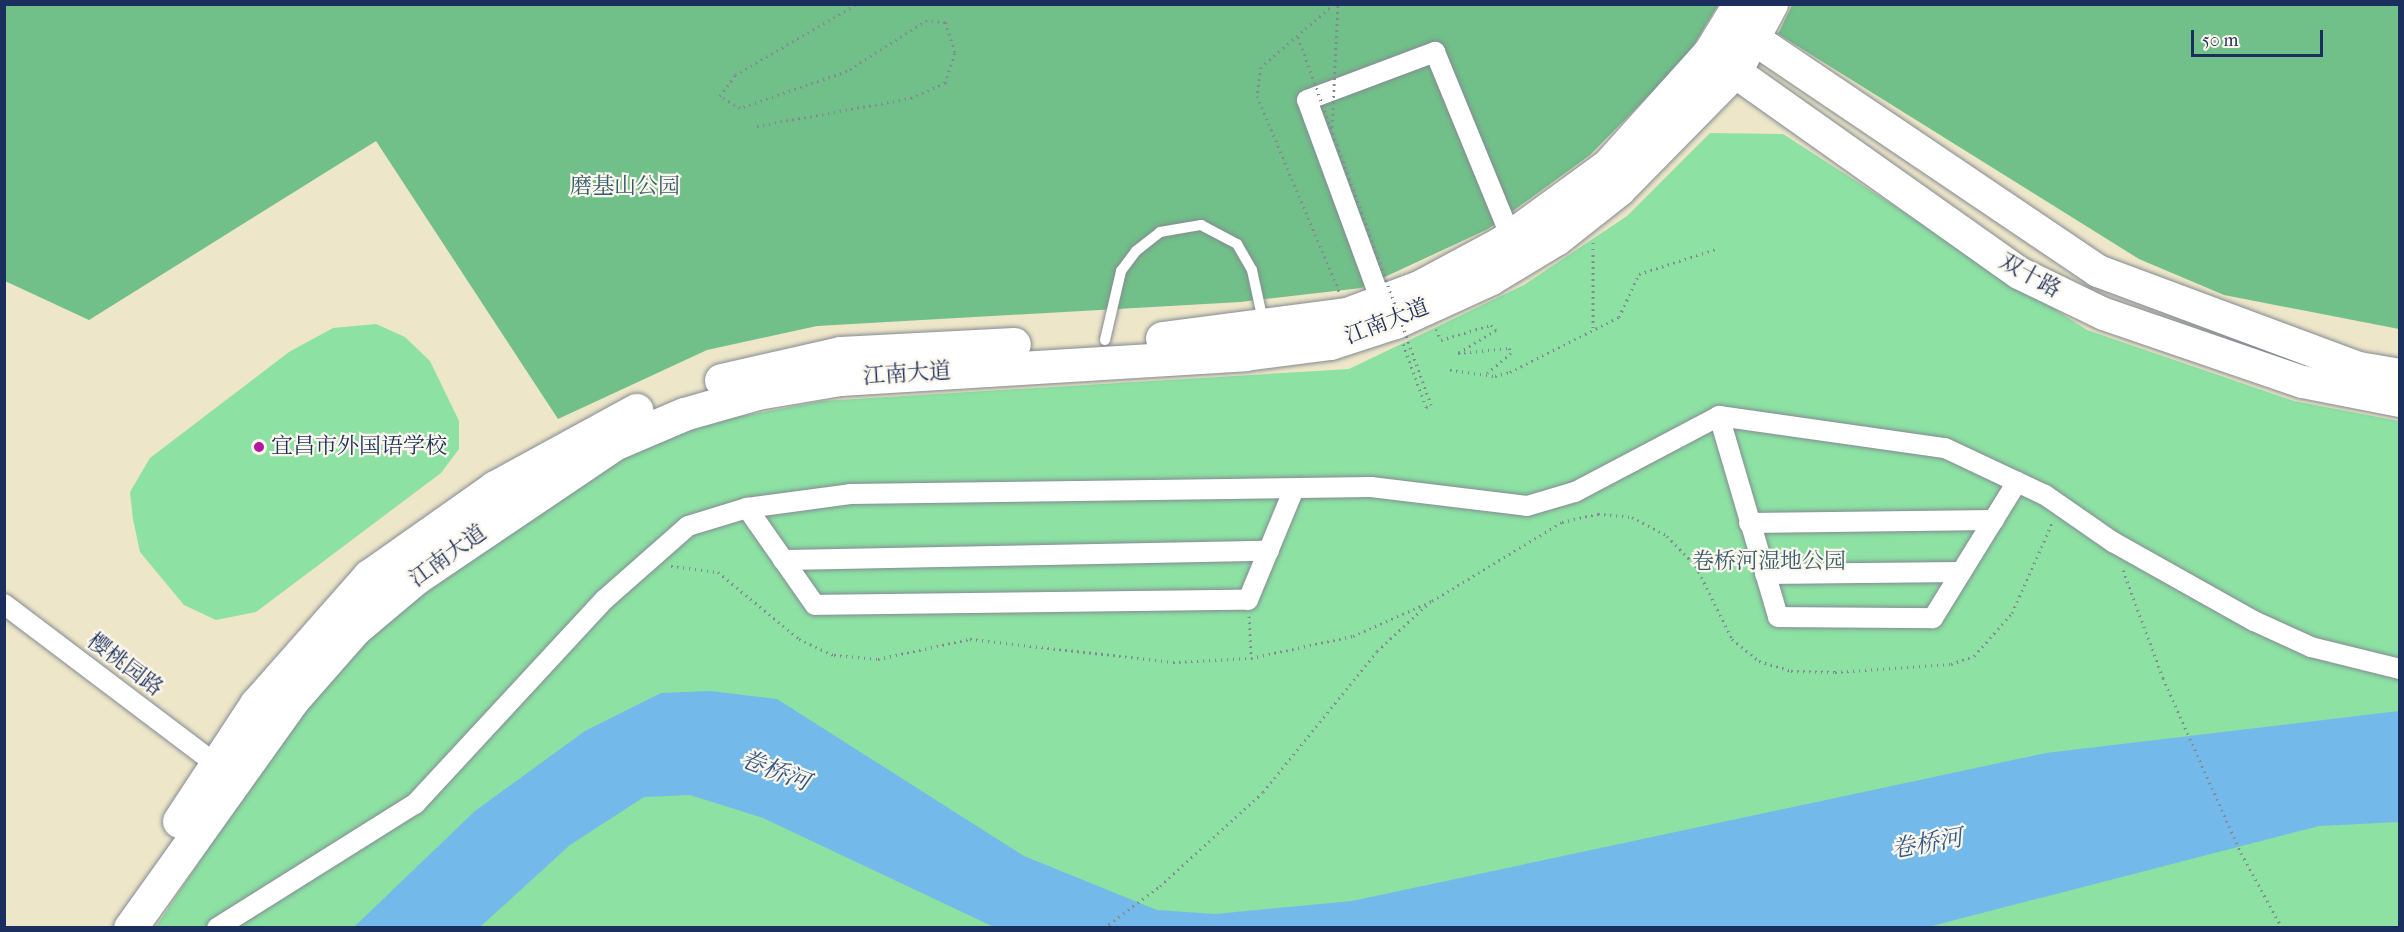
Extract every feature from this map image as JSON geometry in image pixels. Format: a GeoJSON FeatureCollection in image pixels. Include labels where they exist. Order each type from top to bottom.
{"type":"FeatureCollection","features":[{"type":"Feature","properties":{"kind":"highway","name":"江南大道"},"geometry":{"type":"LineString","coordinates":[[130,927],[291,702],[354,630],[417,577],[616,443],[684,414],[757,393],[840,379],[1245,354],[1330,343],[1388,312],[1510,237],[1608,165],[1709,53],[1741,22],[1771,4]]}},
{"type":"Feature","properties":{"kind":"highway","name":"江南大道"},"geometry":{"type":"LineString","coordinates":[[107,927],[262,695],[369,576],[495,487],[583,434],[697,387],[840,354],[1105,340],[1264,327],[1347,314],[1428,308],[1491,278],[1593,210],[1662,149],[1735,71],[1741,22]]}},
{"type":"Feature","properties":{"kind":"main road","name":"双十路"},"geometry":{"type":"LineString","coordinates":[[1741,22],[2098,271],[2359,368],[2400,375]]}},
{"type":"Feature","properties":{"kind":"main road","name":"双十路"},"geometry":{"type":"LineString","coordinates":[[1709,53],[2019,273],[2104,314],[2303,382],[2400,401]]}},
{"type":"Feature","properties":{"kind":"street"},"geometry":{"type":"LineString","coordinates":[[1388,312],[1307,100],[1435,52],[1510,237]]}},
{"type":"Feature","properties":{"kind":"street"},"geometry":{"type":"LineString","coordinates":[[1719,416],[1778,616],[1933,618],[2017,482]]}},
{"type":"Feature","properties":{"kind":"street"},"geometry":{"type":"LineString","coordinates":[[217,927],[415,804],[612,592],[688,526],[747,508],[850,494],[1371,487],[1527,506],[1575,492],[1719,416],[1945,448],[2060,505],[2113,542],[2311,647],[2400,669]]}},
{"type":"Feature","properties":{"kind":"street"},"geometry":{"type":"LineString","coordinates":[[747,508],[815,605],[1248,600],[1294,489]]}},
{"type":"Feature","properties":{"kind":"street"},"geometry":{"type":"LineString","coordinates":[[1749,523],[1994,520]]}},
{"type":"Feature","properties":{"kind":"street"},"geometry":{"type":"LineString","coordinates":[[783,560],[1269,551]]}},
{"type":"Feature","properties":{"kind":"street"},"geometry":{"type":"LineString","coordinates":[[1765,574],[1961,572]]}},
{"type":"Feature","properties":{"kind":"street","name":"樱桃园路"},"geometry":{"type":"LineString","coordinates":[[4,604],[217,765]]}},
{"type":"Feature","properties":{"kind":"lane"},"geometry":{"type":"LineString","coordinates":[[1105,340],[1121,271],[1136,251],[1160,232],[1201,225],[1237,244],[1252,270],[1264,327]]}},
{"type":"Feature","properties":{"kind":"path"},"geometry":{"type":"LineString","coordinates":[[757,126],[911,98],[945,83],[955,52],[945,22],[927,20],[847,71],[740,108],[720,96],[735,75],[857,4]]}},
{"type":"Feature","properties":{"kind":"path"},"geometry":{"type":"LineString","coordinates":[[1336,4],[1261,67],[1257,96],[1347,314]]}},
{"type":"Feature","properties":{"kind":"path"},"geometry":{"type":"LineString","coordinates":[[1332,132],[1336,4]]}},
{"type":"Feature","properties":{"kind":"path"},"geometry":{"type":"LineString","coordinates":[[1298,37],[1431,405],[1426,407],[1388,312]]}},
{"type":"Feature","properties":{"kind":"path"},"geometry":{"type":"LineString","coordinates":[[1593,210],[1593,328]]}},
{"type":"Feature","properties":{"kind":"path"},"geometry":{"type":"LineString","coordinates":[[1450,370],[1487,374],[1510,372],[1626,309],[1639,274],[1716,249]]}},
{"type":"Feature","properties":{"kind":"path"},"geometry":{"type":"LineString","coordinates":[[1428,308],[1441,340],[1491,325],[1496,330],[1458,353],[1509,348],[1511,352],[1487,374]]}},
{"type":"Feature","properties":{"kind":"path"},"geometry":{"type":"LineString","coordinates":[[667,567],[718,572],[799,639],[834,655],[878,659],[970,639],[1173,662],[1251,658],[1353,636],[1432,601],[1562,522],[1598,514],[1632,518],[1667,536],[1696,566],[1732,639],[1759,661],[1791,671],[1951,664],[1974,656],[1996,636],[2060,505]]}},
{"type":"Feature","properties":{"kind":"path"},"geometry":{"type":"LineString","coordinates":[[2113,542],[2163,678],[2241,854],[2282,927]]}},
{"type":"Feature","properties":{"kind":"path"},"geometry":{"type":"LineString","coordinates":[[1248,600],[1251,658]]}},
{"type":"Feature","properties":{"kind":"path"},"geometry":{"type":"LineString","coordinates":[[1104,927],[1160,886],[1263,792],[1377,651],[1432,601]]}},
{"type":"Feature","properties":{"kind":"green space","name":"磨基山公园"},"geometry":{"type":"Polygon","coordinates":[[[5,5],[1718,5],[1686,58],[1590,155],[1488,229],[1361,288],[1240,302],[817,326],[707,350],[558,419],[376,141],[89,320],[5,281],[5,5]]]}},
{"type":"Feature","properties":{"kind":"green space"},"geometry":{"type":"Polygon","coordinates":[[[1792,5],[2399,5],[2399,329],[2224,295],[2139,259],[1778,34],[1792,5]]]}},
{"type":"Feature","properties":{"kind":"green space","name":"卷桥河湿地公园"},"geometry":{"type":"Polygon","coordinates":[[[1710,133],[1783,134],[2087,330],[2294,401],[2399,421],[2399,927],[155,928],[305,704],[393,616],[604,467],[694,425],[822,401],[1349,369],[1524,285],[1627,216],[1710,133]]]}},
{"type":"Feature","properties":{"kind":"green space"},"geometry":{"type":"Polygon","coordinates":[[[376,324],[405,337],[430,361],[459,421],[459,449],[441,473],[256,612],[216,620],[184,605],[140,552],[130,492],[150,458],[289,352],[333,328],[376,324]]]}},
{"type":"Feature","properties":{"kind":"water","name":"卷桥河"},"geometry":{"type":"Polygon","coordinates":[[[711,691],[777,699],[1024,856],[1157,910],[1215,914],[1352,901],[2046,753],[2399,711],[2399,822],[2319,826],[1928,927],[996,928],[763,818],[690,795],[644,797],[570,845],[480,927],[354,927],[475,811],[585,731],[661,693],[711,691]]]}},
{"type":"Feature","properties":{"kind":"place","name":"宜昌市外国语学校"},"geometry":{"type":"Point","coordinates":[259,447]}}]}
